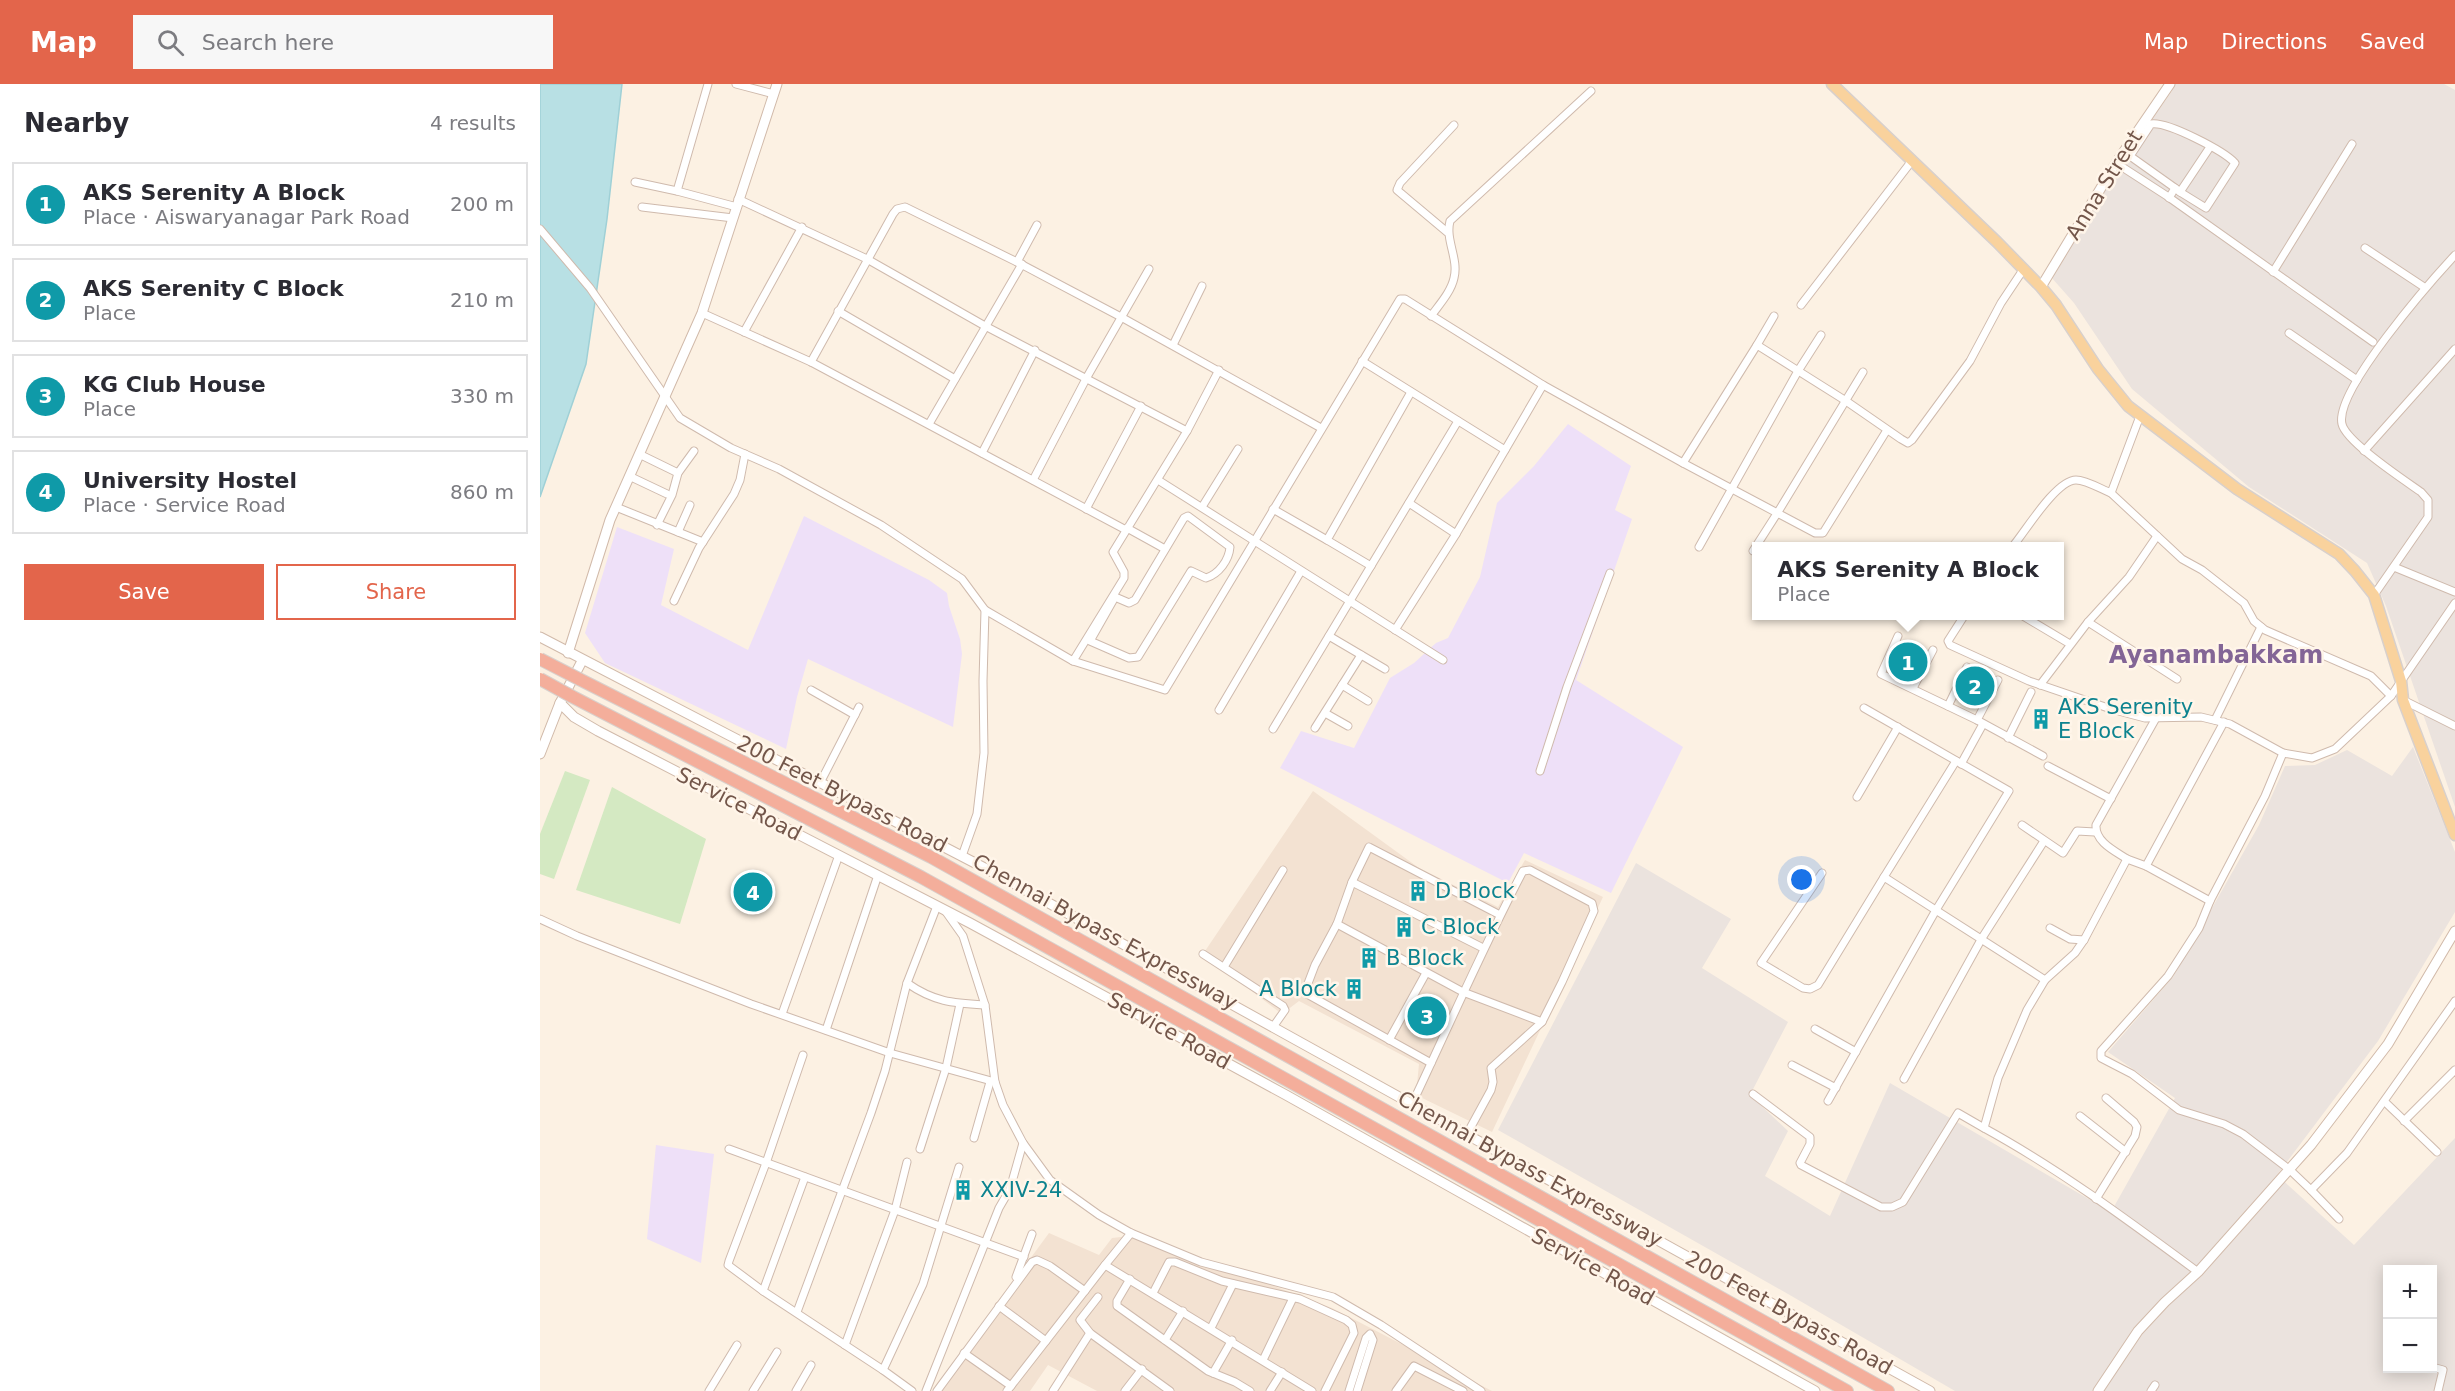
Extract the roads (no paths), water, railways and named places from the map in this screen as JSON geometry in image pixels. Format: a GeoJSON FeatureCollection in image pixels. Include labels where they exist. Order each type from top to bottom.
{"type":"FeatureCollection","features":[{"type":"Feature","properties":{"kind":"highway","name":"Chennai Bypass Expressway"},"geometry":{"type":"LineString","coordinates":[[540,659],[941,862],[1888,1391]]}},
{"type":"Feature","properties":{"kind":"highway","name":"Chennai Bypass Expressway"},"geometry":{"type":"LineString","coordinates":[[540,679],[566,699],[921,877],[1847,1391]]}},
{"type":"Feature","properties":{"kind":"main road"},"geometry":{"type":"LineString","coordinates":[[1832,84],[2041,287],[2056,305],[2098,369],[2128,406],[2237,489],[2339,554],[2374,596],[2401,681],[2403,700],[2455,835]]}},
{"type":"Feature","properties":{"kind":"street"},"geometry":{"type":"LineString","coordinates":[[677,191],[708,84]]}},
{"type":"Feature","properties":{"kind":"street"},"geometry":{"type":"LineString","coordinates":[[736,84],[774,94]]}},
{"type":"Feature","properties":{"kind":"street"},"geometry":{"type":"LineString","coordinates":[[568,653],[616,507],[702,313],[777,84]]}},
{"type":"Feature","properties":{"kind":"street","name":"Anna Street"},"geometry":{"type":"LineString","coordinates":[[2041,287],[2116,163],[2170,84]]}},
{"type":"Feature","properties":{"kind":"street"},"geometry":{"type":"LineString","coordinates":[[1431,316],[1452,285],[1455,276],[1447,232],[1450,221],[1591,91]]}},
{"type":"Feature","properties":{"kind":"street"},"geometry":{"type":"LineString","coordinates":[[2159,122],[2173,126],[2210,147],[2235,163],[2208,207],[2202,207],[2130,156],[2151,123],[2159,122]]}},
{"type":"Feature","properties":{"kind":"street"},"geometry":{"type":"LineString","coordinates":[[1447,232],[1397,190],[1400,183],[1454,125]]}},
{"type":"Feature","properties":{"kind":"street"},"geometry":{"type":"LineString","coordinates":[[2273,272],[2352,144]]}},
{"type":"Feature","properties":{"kind":"street"},"geometry":{"type":"LineString","coordinates":[[2169,198],[2178,190],[2210,147]]}},
{"type":"Feature","properties":{"kind":"street"},"geometry":{"type":"LineString","coordinates":[[1801,305],[1911,162]]}},
{"type":"Feature","properties":{"kind":"street"},"geometry":{"type":"LineString","coordinates":[[2116,163],[2373,342]]}},
{"type":"Feature","properties":{"kind":"street"},"geometry":{"type":"LineString","coordinates":[[635,182],[738,203],[802,226],[867,259],[985,326],[1187,431]]}},
{"type":"Feature","properties":{"kind":"street"},"geometry":{"type":"LineString","coordinates":[[642,207],[733,218]]}},
{"type":"Feature","properties":{"kind":"street"},"geometry":{"type":"LineString","coordinates":[[811,362],[893,214],[897,209],[905,207],[1020,263],[1322,428]]}},
{"type":"Feature","properties":{"kind":"street"},"geometry":{"type":"LineString","coordinates":[[929,424],[1020,263],[1037,225]]}},
{"type":"Feature","properties":{"kind":"street"},"geometry":{"type":"LineString","coordinates":[[744,332],[802,226]]}},
{"type":"Feature","properties":{"kind":"street"},"geometry":{"type":"LineString","coordinates":[[540,229],[590,288],[680,418],[745,454],[826,494],[917,548],[962,579],[985,610],[1073,661],[1165,690],[1400,299],[1405,299],[1543,385],[1732,490],[1815,533],[1823,533],[1887,430]]}},
{"type":"Feature","properties":{"kind":"street"},"geometry":{"type":"LineString","coordinates":[[2365,248],[2424,287]]}},
{"type":"Feature","properties":{"kind":"street"},"geometry":{"type":"LineString","coordinates":[[2374,596],[2428,517],[2428,500],[2421,492],[2364,451],[2342,427],[2341,416],[2357,380],[2424,287],[2455,255]]}},
{"type":"Feature","properties":{"kind":"street"},"geometry":{"type":"LineString","coordinates":[[1033,480],[1087,377],[1149,269]]}},
{"type":"Feature","properties":{"kind":"street"},"geometry":{"type":"LineString","coordinates":[[1757,345],[1908,443],[1970,361],[2001,303],[2023,270]]}},
{"type":"Feature","properties":{"kind":"street"},"geometry":{"type":"LineString","coordinates":[[1173,345],[1202,286]]}},
{"type":"Feature","properties":{"kind":"street"},"geometry":{"type":"LineString","coordinates":[[838,311],[955,379]]}},
{"type":"Feature","properties":{"kind":"street"},"geometry":{"type":"LineString","coordinates":[[702,313],[811,362],[1165,549]]}},
{"type":"Feature","properties":{"kind":"street"},"geometry":{"type":"LineString","coordinates":[[1683,463],[1774,316]]}},
{"type":"Feature","properties":{"kind":"street"},"geometry":{"type":"LineString","coordinates":[[2289,333],[2357,380]]}},
{"type":"Feature","properties":{"kind":"street"},"geometry":{"type":"LineString","coordinates":[[1699,547],[1798,371],[1821,335]]}},
{"type":"Feature","properties":{"kind":"street"},"geometry":{"type":"LineString","coordinates":[[2364,451],[2455,349]]}},
{"type":"Feature","properties":{"kind":"street"},"geometry":{"type":"LineString","coordinates":[[982,453],[1035,350]]}},
{"type":"Feature","properties":{"kind":"street"},"geometry":{"type":"LineString","coordinates":[[1362,361],[1505,450]]}},
{"type":"Feature","properties":{"kind":"street"},"geometry":{"type":"LineString","coordinates":[[1073,661],[1124,578],[1124,572],[1113,552],[1187,431],[1219,370]]}},
{"type":"Feature","properties":{"kind":"street"},"geometry":{"type":"LineString","coordinates":[[1759,542],[1863,372]]}},
{"type":"Feature","properties":{"kind":"street"},"geometry":{"type":"LineString","coordinates":[[1395,630],[1456,534],[1543,385]]}},
{"type":"Feature","properties":{"kind":"street"},"geometry":{"type":"LineString","coordinates":[[1327,540],[1411,392]]}},
{"type":"Feature","properties":{"kind":"street"},"geometry":{"type":"LineString","coordinates":[[1086,509],[1141,406]]}},
{"type":"Feature","properties":{"kind":"street"},"geometry":{"type":"LineString","coordinates":[[2111,493],[2140,416]]}},
{"type":"Feature","properties":{"kind":"street"},"geometry":{"type":"LineString","coordinates":[[1273,729],[1458,421]]}},
{"type":"Feature","properties":{"kind":"street"},"geometry":{"type":"LineString","coordinates":[[1203,507],[1238,449]]}},
{"type":"Feature","properties":{"kind":"street"},"geometry":{"type":"LineString","coordinates":[[657,525],[672,495],[678,473],[694,451]]}},
{"type":"Feature","properties":{"kind":"street"},"geometry":{"type":"LineString","coordinates":[[639,454],[678,473]]}},
{"type":"Feature","properties":{"kind":"street"},"geometry":{"type":"LineString","coordinates":[[674,601],[703,542],[734,494],[740,480],[745,454]]}},
{"type":"Feature","properties":{"kind":"street"},"geometry":{"type":"LineString","coordinates":[[629,476],[667,494]]}},
{"type":"Feature","properties":{"kind":"street"},"geometry":{"type":"LineString","coordinates":[[1158,480],[1443,660]]}},
{"type":"Feature","properties":{"kind":"street"},"geometry":{"type":"LineString","coordinates":[[2016,542],[2052,495],[2064,484],[2076,480],[2111,493],[2182,559],[2202,570],[2244,603],[2254,621],[2261,627],[2289,642],[2316,651],[2371,676],[2391,696]]}},
{"type":"Feature","properties":{"kind":"street"},"geometry":{"type":"LineString","coordinates":[[1409,503],[1456,534]]}},
{"type":"Feature","properties":{"kind":"street"},"geometry":{"type":"LineString","coordinates":[[678,532],[690,505]]}},
{"type":"Feature","properties":{"kind":"street"},"geometry":{"type":"LineString","coordinates":[[616,507],[703,542]]}},
{"type":"Feature","properties":{"kind":"street"},"geometry":{"type":"LineString","coordinates":[[1273,509],[1371,566]]}},
{"type":"Feature","properties":{"kind":"street"},"geometry":{"type":"LineString","coordinates":[[1188,516],[1230,547],[1230,553],[1214,575],[1206,578],[1191,571],[1138,657],[1129,658],[1090,641],[1115,597],[1131,603],[1135,600],[1184,518],[1188,516]]}},
{"type":"Feature","properties":{"kind":"street"},"geometry":{"type":"LineString","coordinates":[[2040,685],[2088,622],[2129,577],[2157,536]]}},
{"type":"Feature","properties":{"kind":"street"},"geometry":{"type":"LineString","coordinates":[[1230,553],[1243,560]]}},
{"type":"Feature","properties":{"kind":"street"},"geometry":{"type":"LineString","coordinates":[[2394,567],[2455,592]]}},
{"type":"Feature","properties":{"kind":"street"},"geometry":{"type":"LineString","coordinates":[[1219,710],[1301,571]]}},
{"type":"Feature","properties":{"kind":"street"},"geometry":{"type":"LineString","coordinates":[[1540,771],[1566,687],[1610,573]]}},
{"type":"Feature","properties":{"kind":"street"},"geometry":{"type":"LineString","coordinates":[[1961,620],[1948,641],[1950,645],[2040,685],[2145,718],[2201,717],[2230,723],[2283,753],[2312,758],[2335,749],[2391,696],[2455,603]]}},
{"type":"Feature","properties":{"kind":"street"},"geometry":{"type":"LineString","coordinates":[[962,856],[977,813],[984,753],[982,681],[985,610]]}},
{"type":"Feature","properties":{"kind":"street"},"geometry":{"type":"LineString","coordinates":[[2031,620],[2070,644]]}},
{"type":"Feature","properties":{"kind":"street"},"geometry":{"type":"LineString","coordinates":[[2088,622],[2177,679]]}},
{"type":"Feature","properties":{"kind":"street"},"geometry":{"type":"LineString","coordinates":[[2215,720],[2261,627]]}},
{"type":"Feature","properties":{"kind":"street"},"geometry":{"type":"LineString","coordinates":[[1329,636],[1385,669]]}},
{"type":"Feature","properties":{"kind":"street"},"geometry":{"type":"LineString","coordinates":[[1898,636],[1881,674],[1913,688],[2043,756]]}},
{"type":"Feature","properties":{"kind":"street","name":"200 Feet Bypass Road"},"geometry":{"type":"LineString","coordinates":[[540,638],[962,856],[1930,1391]]}},
{"type":"Feature","properties":{"kind":"street"},"geometry":{"type":"LineString","coordinates":[[1913,688],[1933,650]]}},
{"type":"Feature","properties":{"kind":"street"},"geometry":{"type":"LineString","coordinates":[[1316,728],[1361,655]]}},
{"type":"Feature","properties":{"kind":"street"},"geometry":{"type":"LineString","coordinates":[[540,754],[582,661]]}},
{"type":"Feature","properties":{"kind":"street"},"geometry":{"type":"LineString","coordinates":[[1948,706],[1967,667]]}},
{"type":"Feature","properties":{"kind":"street"},"geometry":{"type":"LineString","coordinates":[[1822,873],[1761,963],[1803,988],[1810,989],[1818,985],[1958,762],[1980,722],[1998,681]]}},
{"type":"Feature","properties":{"kind":"street"},"geometry":{"type":"LineString","coordinates":[[1342,685],[1368,701]]}},
{"type":"Feature","properties":{"kind":"street"},"geometry":{"type":"LineString","coordinates":[[811,690],[855,715]]}},
{"type":"Feature","properties":{"kind":"street"},"geometry":{"type":"LineString","coordinates":[[2008,738],[2031,692]]}},
{"type":"Feature","properties":{"kind":"street","name":"Service Road"},"geometry":{"type":"LineString","coordinates":[[566,699],[574,717],[598,731],[940,907],[1286,1095],[1815,1391]]}},
{"type":"Feature","properties":{"kind":"street"},"geometry":{"type":"LineString","coordinates":[[2403,700],[2455,726]]}},
{"type":"Feature","properties":{"kind":"street"},"geometry":{"type":"LineString","coordinates":[[820,783],[859,707]]}},
{"type":"Feature","properties":{"kind":"street"},"geometry":{"type":"LineString","coordinates":[[1828,1101],[1936,910],[2008,791],[1864,708]]}},
{"type":"Feature","properties":{"kind":"street"},"geometry":{"type":"LineString","coordinates":[[1325,713],[1348,726]]}},
{"type":"Feature","properties":{"kind":"street"},"geometry":{"type":"LineString","coordinates":[[2156,718],[2096,825],[2096,832],[2100,840],[2127,859],[2146,866],[2210,901]]}},
{"type":"Feature","properties":{"kind":"street"},"geometry":{"type":"LineString","coordinates":[[2146,866],[2224,722]]}},
{"type":"Feature","properties":{"kind":"street"},"geometry":{"type":"LineString","coordinates":[[1857,797],[1898,728]]}},
{"type":"Feature","properties":{"kind":"street"},"geometry":{"type":"LineString","coordinates":[[2283,753],[2265,796],[2210,901],[2199,928],[2168,976],[2101,1051],[2101,1058],[2133,1074],[2179,1110],[2224,1124],[2243,1134],[2290,1170],[2339,1219]]}},
{"type":"Feature","properties":{"kind":"street"},"geometry":{"type":"LineString","coordinates":[[2048,766],[2110,799]]}},
{"type":"Feature","properties":{"kind":"street"},"geometry":{"type":"LineString","coordinates":[[2022,825],[2063,853],[2077,831],[2096,832]]}},
{"type":"Feature","properties":{"kind":"street"},"geometry":{"type":"LineString","coordinates":[[1904,1079],[1982,938],[2044,841]]}},
{"type":"Feature","properties":{"kind":"street"},"geometry":{"type":"LineString","coordinates":[[1431,1063],[1307,994],[1307,986],[1315,965],[1337,924],[1352,882],[1370,847],[1500,915]]}},
{"type":"Feature","properties":{"kind":"street"},"geometry":{"type":"LineString","coordinates":[[782,1014],[839,855]]}},
{"type":"Feature","properties":{"kind":"street"},"geometry":{"type":"LineString","coordinates":[[1984,1128],[1998,1078],[2027,1010],[2045,980],[2075,953],[2084,940],[2127,859]]}},
{"type":"Feature","properties":{"kind":"street"},"geometry":{"type":"LineString","coordinates":[[1412,1104],[1483,948],[1523,871],[1527,869],[1592,903],[1594,911],[1542,1022],[1491,1068],[1493,1082],[1491,1090],[1467,1134]]}},
{"type":"Feature","properties":{"kind":"street"},"geometry":{"type":"LineString","coordinates":[[1224,967],[1283,870]]}},
{"type":"Feature","properties":{"kind":"street"},"geometry":{"type":"LineString","coordinates":[[826,1030],[878,875]]}},
{"type":"Feature","properties":{"kind":"street"},"geometry":{"type":"LineString","coordinates":[[1884,877],[2045,980]]}},
{"type":"Feature","properties":{"kind":"street"},"geometry":{"type":"LineString","coordinates":[[1352,882],[1483,948]]}},
{"type":"Feature","properties":{"kind":"street"},"geometry":{"type":"LineString","coordinates":[[797,1312],[879,1089],[907,983],[940,907],[963,936],[985,1005],[992,1082],[1023,1143],[1050,1180],[1099,1215],[1131,1233],[1201,1262],[1333,1297],[1376,1322],[1481,1391]]}},
{"type":"Feature","properties":{"kind":"street"},"geometry":{"type":"LineString","coordinates":[[540,919],[577,936],[826,1030],[890,1053],[992,1082]]}},
{"type":"Feature","properties":{"kind":"street"},"geometry":{"type":"LineString","coordinates":[[1337,924],[1463,992],[1542,1022]]}},
{"type":"Feature","properties":{"kind":"street"},"geometry":{"type":"LineString","coordinates":[[2050,928],[2070,939],[2084,940]]}},
{"type":"Feature","properties":{"kind":"street"},"geometry":{"type":"LineString","coordinates":[[2098,1391],[2138,1331],[2198,1272],[2290,1170],[2388,1044],[2455,931]]}},
{"type":"Feature","properties":{"kind":"street"},"geometry":{"type":"LineString","coordinates":[[1203,954],[1283,1006],[1285,1010],[1273,1027]]}},
{"type":"Feature","properties":{"kind":"street"},"geometry":{"type":"LineString","coordinates":[[1389,1040],[1426,973]]}},
{"type":"Feature","properties":{"kind":"street"},"geometry":{"type":"LineString","coordinates":[[907,983],[926,996],[949,1003],[985,1005]]}},
{"type":"Feature","properties":{"kind":"street"},"geometry":{"type":"LineString","coordinates":[[2311,1190],[2347,1153],[2455,1001]]}},
{"type":"Feature","properties":{"kind":"street"},"geometry":{"type":"LineString","coordinates":[[920,1149],[946,1068],[960,1004]]}},
{"type":"Feature","properties":{"kind":"street"},"geometry":{"type":"LineString","coordinates":[[1815,1029],[1856,1052]]}},
{"type":"Feature","properties":{"kind":"street"},"geometry":{"type":"LineString","coordinates":[[803,1054],[728,1265],[912,1391]]}},
{"type":"Feature","properties":{"kind":"street"},"geometry":{"type":"LineString","coordinates":[[1792,1065],[1836,1088]]}},
{"type":"Feature","properties":{"kind":"street"},"geometry":{"type":"LineString","coordinates":[[2404,1121],[2455,1070]]}},
{"type":"Feature","properties":{"kind":"street"},"geometry":{"type":"LineString","coordinates":[[974,1138],[992,1082]]}},
{"type":"Feature","properties":{"kind":"street"},"geometry":{"type":"LineString","coordinates":[[1754,1094],[1810,1137],[1801,1165],[1881,1207],[1892,1207],[1903,1202],[1958,1113],[2023,1149],[2198,1272]]}},
{"type":"Feature","properties":{"kind":"street"},"geometry":{"type":"LineString","coordinates":[[2096,1199],[2126,1152],[2137,1127],[2106,1098]]}},
{"type":"Feature","properties":{"kind":"street"},"geometry":{"type":"LineString","coordinates":[[2385,1102],[2437,1152]]}},
{"type":"Feature","properties":{"kind":"street"},"geometry":{"type":"LineString","coordinates":[[2080,1116],[2126,1152]]}},
{"type":"Feature","properties":{"kind":"street"},"geometry":{"type":"LineString","coordinates":[[926,1391],[1010,1189],[1023,1143]]}},
{"type":"Feature","properties":{"kind":"street"},"geometry":{"type":"LineString","coordinates":[[729,1149],[1024,1257]]}},
{"type":"Feature","properties":{"kind":"street"},"geometry":{"type":"LineString","coordinates":[[845,1345],[894,1210],[908,1162]]}},
{"type":"Feature","properties":{"kind":"street"},"geometry":{"type":"LineString","coordinates":[[883,1370],[923,1284],[959,1167]]}},
{"type":"Feature","properties":{"kind":"street"},"geometry":{"type":"LineString","coordinates":[[764,1291],[805,1178]]}},
{"type":"Feature","properties":{"kind":"street"},"geometry":{"type":"LineString","coordinates":[[964,1353],[1009,1389],[1131,1233]]}},
{"type":"Feature","properties":{"kind":"street"},"geometry":{"type":"LineString","coordinates":[[1016,1277],[1032,1234]]}},
{"type":"Feature","properties":{"kind":"street"},"geometry":{"type":"LineString","coordinates":[[937,1391],[1035,1260],[1050,1266],[1085,1291]]}},
{"type":"Feature","properties":{"kind":"street"},"geometry":{"type":"LineString","coordinates":[[1153,1293],[1169,1262],[1175,1262],[1221,1281],[1293,1298],[1346,1320],[1354,1328],[1354,1333],[1325,1391]]}},
{"type":"Feature","properties":{"kind":"street"},"geometry":{"type":"LineString","coordinates":[[1105,1265],[1232,1340],[1312,1391]]}},
{"type":"Feature","properties":{"kind":"street"},"geometry":{"type":"LineString","coordinates":[[1130,1279],[1117,1301],[1117,1306],[1213,1373],[1250,1391]]}},
{"type":"Feature","properties":{"kind":"street"},"geometry":{"type":"LineString","coordinates":[[1211,1328],[1233,1284]]}},
{"type":"Feature","properties":{"kind":"street"},"geometry":{"type":"LineString","coordinates":[[1098,1297],[1080,1320],[1090,1333],[1170,1391]]}},
{"type":"Feature","properties":{"kind":"street"},"geometry":{"type":"LineString","coordinates":[[1263,1360],[1293,1298]]}},
{"type":"Feature","properties":{"kind":"street"},"geometry":{"type":"LineString","coordinates":[[999,1306],[1046,1341]]}},
{"type":"Feature","properties":{"kind":"street"},"geometry":{"type":"LineString","coordinates":[[1165,1340],[1183,1311]]}},
{"type":"Feature","properties":{"kind":"street"},"geometry":{"type":"LineString","coordinates":[[1349,1391],[1366,1338],[1376,1322]]}},
{"type":"Feature","properties":{"kind":"street"},"geometry":{"type":"LineString","coordinates":[[1053,1391],[1090,1333]]}},
{"type":"Feature","properties":{"kind":"street"},"geometry":{"type":"LineString","coordinates":[[1357,1391],[1373,1341],[1370,1334]]}},
{"type":"Feature","properties":{"kind":"street"},"geometry":{"type":"LineString","coordinates":[[1213,1373],[1232,1340]]}},
{"type":"Feature","properties":{"kind":"street"},"geometry":{"type":"LineString","coordinates":[[709,1391],[737,1345]]}},
{"type":"Feature","properties":{"kind":"street"},"geometry":{"type":"LineString","coordinates":[[753,1391],[777,1352]]}},
{"type":"Feature","properties":{"kind":"street"},"geometry":{"type":"LineString","coordinates":[[796,1391],[811,1365]]}},
{"type":"Feature","properties":{"kind":"street"},"geometry":{"type":"LineString","coordinates":[[1396,1391],[1414,1366],[1463,1391]]}},
{"type":"Feature","properties":{"kind":"street"},"geometry":{"type":"LineString","coordinates":[[2437,1368],[2443,1370],[2438,1391]]}},
{"type":"Feature","properties":{"kind":"street"},"geometry":{"type":"LineString","coordinates":[[1125,1391],[1142,1369]]}},
{"type":"Feature","properties":{"kind":"street"},"geometry":{"type":"LineString","coordinates":[[1270,1391],[1282,1372]]}},
{"type":"Feature","properties":{"kind":"water"},"geometry":{"type":"Polygon","coordinates":[[[540,84],[622,84],[607,219],[586,364],[540,497],[540,84]]]}},
{"type":"Feature","properties":{"kind":"place","name":"AKS Serenity A Block"},"geometry":{"type":"Point","coordinates":[1908,662]}},
{"type":"Feature","properties":{"kind":"place","name":"AKS Serenity C Block"},"geometry":{"type":"Point","coordinates":[1975,686]}},
{"type":"Feature","properties":{"kind":"place","name":"AKS Serenity E Block"},"geometry":{"type":"Point","coordinates":[2041,719]}},
{"type":"Feature","properties":{"kind":"place","name":"D Block"},"geometry":{"type":"Point","coordinates":[1418,891]}},
{"type":"Feature","properties":{"kind":"place","name":"University Hostel"},"geometry":{"type":"Point","coordinates":[753,892]}},
{"type":"Feature","properties":{"kind":"place","name":"C Block"},"geometry":{"type":"Point","coordinates":[1404,927]}},
{"type":"Feature","properties":{"kind":"place","name":"B Block"},"geometry":{"type":"Point","coordinates":[1369,958]}},
{"type":"Feature","properties":{"kind":"place","name":"A Block"},"geometry":{"type":"Point","coordinates":[1354,989]}},
{"type":"Feature","properties":{"kind":"place","name":"KG Club House"},"geometry":{"type":"Point","coordinates":[1427,1016]}},
{"type":"Feature","properties":{"kind":"place","name":"XXIV-24"},"geometry":{"type":"Point","coordinates":[963,1190]}},
{"type":"Feature","properties":{"kind":"district","name":"Ayanambakkam"},"geometry":{"type":"Point","coordinates":[2216,655]}}]}
